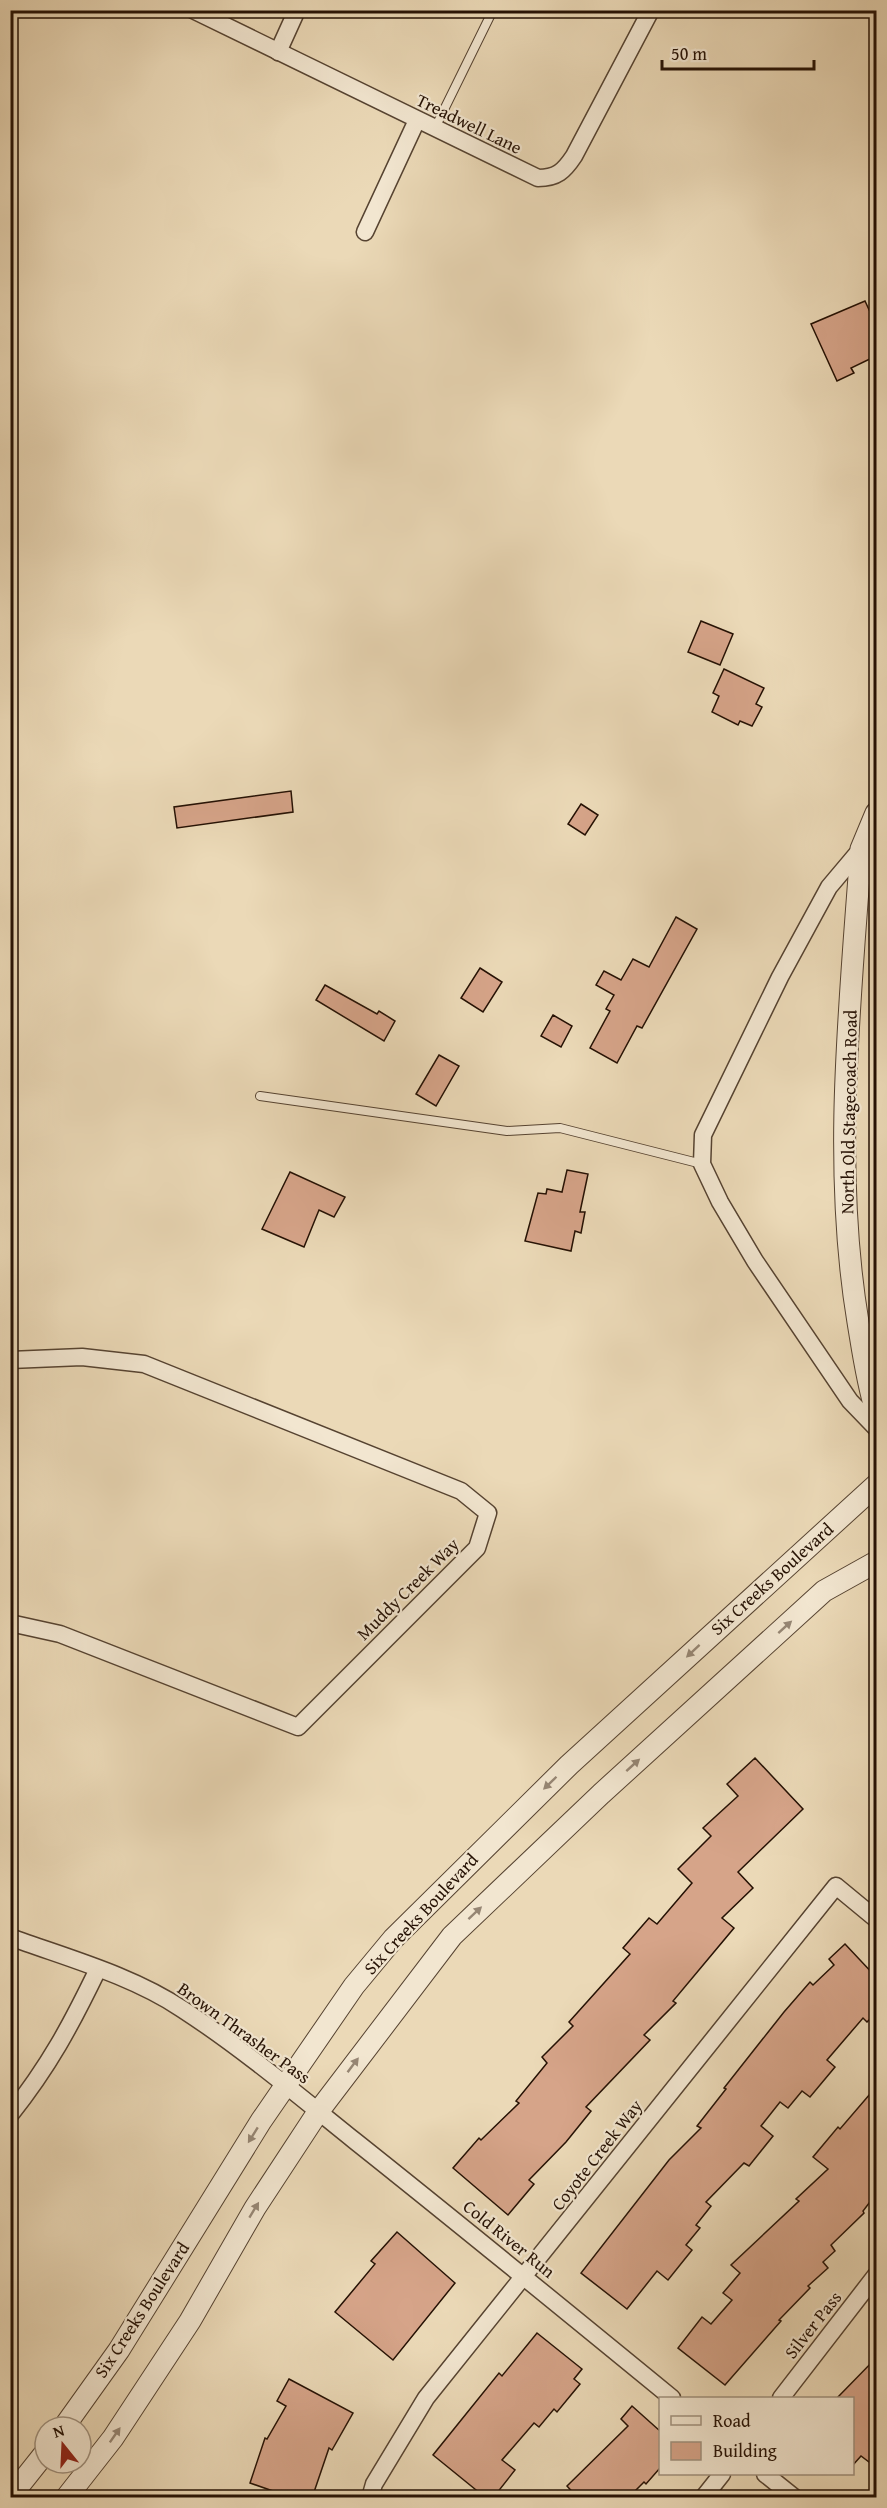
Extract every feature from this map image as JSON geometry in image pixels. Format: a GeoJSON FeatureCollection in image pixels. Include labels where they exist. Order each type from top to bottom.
{"type":"FeatureCollection","features":[{"type":"Feature","properties":{"kind":"street","name":"Treadwell Lane"},"geometry":{"type":"LineString","coordinates":[[193,10],[521,172],[538,178],[551,178],[564,171],[651,10]]}},
{"type":"Feature","properties":{"kind":"street"},"geometry":{"type":"LineString","coordinates":[[278,52],[297,10]]}},
{"type":"Feature","properties":{"kind":"street"},"geometry":{"type":"LineString","coordinates":[[365,232],[417,120]]}},
{"type":"Feature","properties":{"kind":"street","name":"North Old Stagecoach Road"},"geometry":{"type":"LineString","coordinates":[[876,813],[861,849],[846,1081],[846,1201],[849,1269],[869,1387],[876,1411]]}},
{"type":"Feature","properties":{"kind":"street"},"geometry":{"type":"LineString","coordinates":[[861,849],[829,887],[780,977],[703,1135],[702,1164],[720,1202],[755,1261],[850,1401],[876,1428]]}},
{"type":"Feature","properties":{"kind":"street","name":"Muddy Creek Way"},"geometry":{"type":"LineString","coordinates":[[10,1360],[82,1358],[144,1364],[461,1491],[488,1513],[477,1548],[297,1726],[60,1634],[10,1623]]}},
{"type":"Feature","properties":{"kind":"street","name":"Six Creeks Boulevard"},"geometry":{"type":"LineString","coordinates":[[73,2415],[119,2350],[285,2087],[354,1986],[421,1910],[569,1765],[876,1485]]}},
{"type":"Feature","properties":{"kind":"street","name":"Six Creeks Boulevard"},"geometry":{"type":"LineString","coordinates":[[66,2498],[113,2438],[190,2321],[255,2208],[318,2112],[452,1936],[601,1794],[824,1591],[876,1562]]}},
{"type":"Feature","properties":{"kind":"street","name":"Coyote Creek Way"},"geometry":{"type":"LineString","coordinates":[[370,2498],[374,2484],[426,2398],[836,1886],[876,1919]]}},
{"type":"Feature","properties":{"kind":"street","name":"Brown Thrasher Pass"},"geometry":{"type":"LineString","coordinates":[[10,1937],[98,1969],[181,2008],[318,2112]]}},
{"type":"Feature","properties":{"kind":"street"},"geometry":{"type":"LineString","coordinates":[[10,2115],[44,2072],[98,1969]]}},
{"type":"Feature","properties":{"kind":"street","name":"Cold River Run"},"geometry":{"type":"LineString","coordinates":[[318,2112],[526,2276],[671,2397]]}},
{"type":"Feature","properties":{"kind":"street","name":"Silver Pass"},"geometry":{"type":"LineString","coordinates":[[782,2397],[876,2275]]}},
{"type":"Feature","properties":{"kind":"street"},"geometry":{"type":"LineString","coordinates":[[10,2497],[33,2468]]}},
{"type":"Feature","properties":{"kind":"street"},"geometry":{"type":"LineString","coordinates":[[703,2498],[721,2475]]}},
{"type":"Feature","properties":{"kind":"street"},"geometry":{"type":"LineString","coordinates":[[766,2475],[795,2498]]}},
{"type":"Feature","properties":{"kind":"lane"},"geometry":{"type":"LineString","coordinates":[[434,129],[493,10]]}},
{"type":"Feature","properties":{"kind":"lane"},"geometry":{"type":"LineString","coordinates":[[260,1096],[507,1131],[560,1128],[702,1164]]}},
{"type":"Feature","properties":{"kind":"building"},"geometry":{"type":"Polygon","coordinates":[[[865,301],[876,325],[876,356],[851,368],[854,373],[837,381],[811,324],[865,301]]]}},
{"type":"Feature","properties":{"kind":"building"},"geometry":{"type":"Polygon","coordinates":[[[701,621],[733,634],[720,665],[688,652],[701,621]]]}},
{"type":"Feature","properties":{"kind":"building"},"geometry":{"type":"Polygon","coordinates":[[[724,669],[764,688],[756,704],[762,707],[752,726],[740,721],[738,725],[712,712],[719,696],[713,693],[724,669]]]}},
{"type":"Feature","properties":{"kind":"building"},"geometry":{"type":"Polygon","coordinates":[[[291,791],[293,812],[177,828],[174,807],[291,791]]]}},
{"type":"Feature","properties":{"kind":"building"},"geometry":{"type":"Polygon","coordinates":[[[581,804],[598,815],[585,835],[568,824],[581,804]]]}},
{"type":"Feature","properties":{"kind":"building"},"geometry":{"type":"Polygon","coordinates":[[[676,917],[697,929],[642,1028],[637,1026],[617,1063],[590,1048],[610,1011],[606,1009],[614,995],[596,985],[604,971],[621,980],[633,959],[649,967],[676,917]]]}},
{"type":"Feature","properties":{"kind":"building"},"geometry":{"type":"Polygon","coordinates":[[[480,968],[502,982],[483,1012],[461,998],[480,968]]]}},
{"type":"Feature","properties":{"kind":"building"},"geometry":{"type":"Polygon","coordinates":[[[325,985],[377,1014],[379,1011],[395,1021],[384,1041],[316,1000],[325,985]]]}},
{"type":"Feature","properties":{"kind":"building"},"geometry":{"type":"Polygon","coordinates":[[[553,1015],[572,1026],[561,1047],[541,1036],[553,1015]]]}},
{"type":"Feature","properties":{"kind":"building"},"geometry":{"type":"Polygon","coordinates":[[[439,1055],[459,1066],[436,1106],[416,1094],[439,1055]]]}},
{"type":"Feature","properties":{"kind":"building"},"geometry":{"type":"Polygon","coordinates":[[[567,1170],[588,1174],[580,1212],[585,1212],[581,1233],[575,1231],[571,1251],[525,1241],[538,1193],[546,1194],[547,1189],[562,1192],[567,1170]]]}},
{"type":"Feature","properties":{"kind":"building"},"geometry":{"type":"Polygon","coordinates":[[[290,1172],[345,1197],[334,1217],[319,1210],[304,1247],[262,1229],[290,1172]]]}},
{"type":"Feature","properties":{"kind":"building"},"geometry":{"type":"Polygon","coordinates":[[[755,1758],[803,1809],[738,1872],[753,1888],[722,1918],[734,1928],[673,2001],[676,2003],[644,2035],[650,2040],[586,2107],[591,2111],[566,2142],[529,2180],[534,2184],[508,2215],[453,2168],[479,2138],[481,2140],[519,2103],[516,2101],[547,2063],[542,2057],[573,2026],[569,2022],[630,1954],[623,1948],[649,1918],[657,1924],[692,1883],[678,1869],[711,1836],[703,1828],[738,1796],[727,1784],[755,1758]]]}},
{"type":"Feature","properties":{"kind":"building"},"geometry":{"type":"Polygon","coordinates":[[[845,1944],[876,1977],[876,2013],[867,2022],[863,2018],[827,2060],[835,2067],[810,2097],[802,2091],[788,2108],[780,2102],[761,2126],[773,2136],[749,2166],[744,2163],[706,2202],[711,2206],[696,2225],[700,2228],[686,2245],[692,2250],[668,2280],[657,2271],[627,2309],[581,2273],[669,2160],[701,2128],[697,2126],[726,2089],[724,2088],[784,2012],[810,1982],[813,1985],[834,1965],[829,1959],[845,1944]]]}},
{"type":"Feature","properties":{"kind":"building"},"geometry":{"type":"Polygon","coordinates":[[[876,2087],[876,2194],[863,2211],[864,2213],[831,2245],[835,2251],[823,2262],[828,2268],[808,2286],[810,2288],[779,2320],[781,2321],[725,2385],[678,2348],[702,2317],[711,2324],[732,2300],[723,2293],[740,2273],[731,2265],[799,2201],[796,2199],[828,2169],[813,2157],[876,2087]]]}},
{"type":"Feature","properties":{"kind":"building"},"geometry":{"type":"Polygon","coordinates":[[[397,2232],[455,2283],[393,2360],[335,2312],[375,2264],[371,2261],[397,2232]]]}},
{"type":"Feature","properties":{"kind":"building"},"geometry":{"type":"Polygon","coordinates":[[[537,2333],[582,2369],[574,2379],[580,2384],[557,2412],[554,2409],[539,2427],[534,2423],[502,2460],[515,2470],[493,2498],[486,2498],[433,2455],[499,2373],[502,2376],[537,2333]]]}},
{"type":"Feature","properties":{"kind":"building"},"geometry":{"type":"Polygon","coordinates":[[[876,2358],[876,2453],[869,2462],[861,2456],[854,2464],[854,2397],[838,2397],[876,2358]]]}},
{"type":"Feature","properties":{"kind":"building"},"geometry":{"type":"Polygon","coordinates":[[[289,2379],[353,2413],[332,2450],[329,2448],[312,2498],[293,2498],[250,2483],[265,2438],[267,2439],[286,2406],[277,2401],[289,2379]]]}},
{"type":"Feature","properties":{"kind":"building"},"geometry":{"type":"Polygon","coordinates":[[[632,2406],[659,2430],[659,2469],[646,2484],[644,2482],[628,2498],[578,2498],[567,2486],[628,2426],[621,2419],[632,2406]]]}}]}
